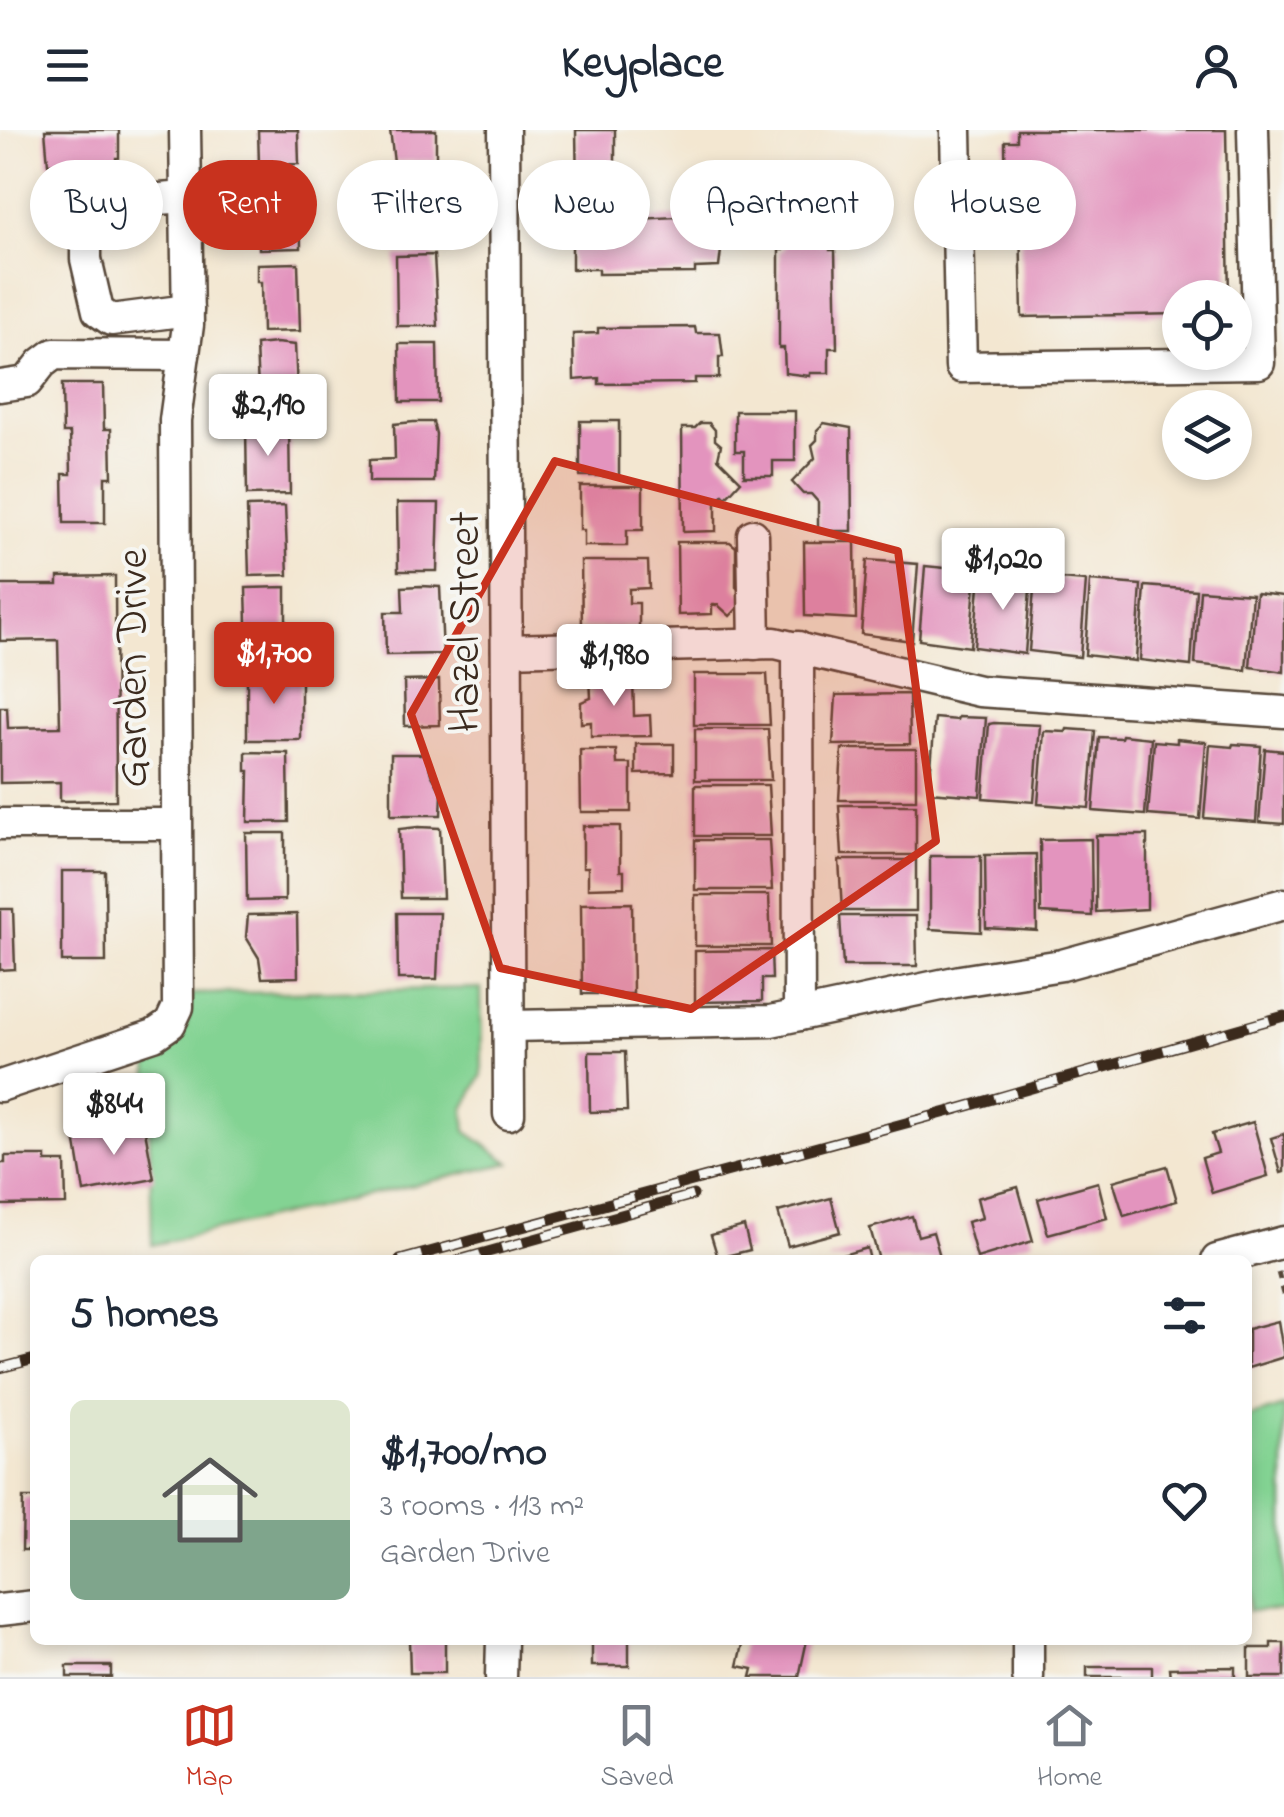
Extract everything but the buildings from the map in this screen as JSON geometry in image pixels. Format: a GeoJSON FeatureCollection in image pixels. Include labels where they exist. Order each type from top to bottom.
{"type":"FeatureCollection","features":[{"type":"Feature","properties":{"kind":"street","name":"Garden Drive"},"geometry":{"type":"LineString","coordinates":[[185,130],[185,160]]}},
{"type":"Feature","properties":{"kind":"street","name":"Hazel Street"},"geometry":{"type":"LineString","coordinates":[[504,130],[509,1114]]}},
{"type":"Feature","properties":{"kind":"street"},"geometry":{"type":"LineString","coordinates":[[956,130],[960,367],[1258,363],[1253,130]]}},
{"type":"Feature","properties":{"kind":"street"},"geometry":{"type":"LineString","coordinates":[[183,197],[108,203],[86,216],[86,260],[98,312],[111,320],[188,310]]}},
{"type":"Feature","properties":{"kind":"street","name":"Garden Drive"},"geometry":{"type":"LineString","coordinates":[[0,1086],[154,1035],[170,1024],[178,1007],[175,420],[188,310],[187,250]]}},
{"type":"Feature","properties":{"kind":"street"},"geometry":{"type":"LineString","coordinates":[[0,386],[27,382],[42,362],[54,354],[184,355]]}},
{"type":"Feature","properties":{"kind":"street"},"geometry":{"type":"LineString","coordinates":[[753,535],[755,644]]}},
{"type":"Feature","properties":{"kind":"street"},"geometry":{"type":"LineString","coordinates":[[507,650],[755,644],[798,647],[979,691],[1284,712]]}},
{"type":"Feature","properties":{"kind":"street"},"geometry":{"type":"LineString","coordinates":[[798,647],[799,1014]]}},
{"type":"Feature","properties":{"kind":"street"},"geometry":{"type":"LineString","coordinates":[[0,824],[175,824]]}},
{"type":"Feature","properties":{"kind":"street"},"geometry":{"type":"LineString","coordinates":[[510,1026],[772,1021],[960,981],[1062,965],[1284,904]]}},
{"type":"Feature","properties":{"kind":"street"},"geometry":{"type":"LineString","coordinates":[[1236,1255],[1284,1242]]}},
{"type":"Feature","properties":{"kind":"street"},"geometry":{"type":"LineString","coordinates":[[0,1610],[30,1607]]}},
{"type":"Feature","properties":{"kind":"street"},"geometry":{"type":"LineString","coordinates":[[501,1677],[502,1645]]}},
{"type":"Feature","properties":{"kind":"street"},"geometry":{"type":"LineString","coordinates":[[1028,1645],[1028,1677]]}},
{"type":"Feature","properties":{"kind":"highlighted area"},"geometry":{"type":"Polygon","coordinates":[[[555,461],[898,551],[936,841],[691,1009],[500,968],[411,714],[555,461]]]}},
{"type":"Feature","properties":{"kind":"green space"},"geometry":{"type":"Polygon","coordinates":[[[481,988],[482,1075],[464,1109],[466,1131],[510,1163],[152,1245],[148,1053],[182,1033],[191,994],[481,988]]]}},
{"type":"Feature","properties":{"kind":"green space"},"geometry":{"type":"Polygon","coordinates":[[[1284,1406],[1284,1610],[1252,1611],[1252,1416],[1284,1406]]]}},
{"type":"Feature","properties":{"kind":"railway"},"geometry":{"type":"LineString","coordinates":[[418,1255],[1284,1016]]}},
{"type":"Feature","properties":{"kind":"railway"},"geometry":{"type":"LineString","coordinates":[[477,1255],[693,1195]]}},
{"type":"Feature","properties":{"kind":"railway"},"geometry":{"type":"LineString","coordinates":[[0,1368],[30,1360]]}}]}
